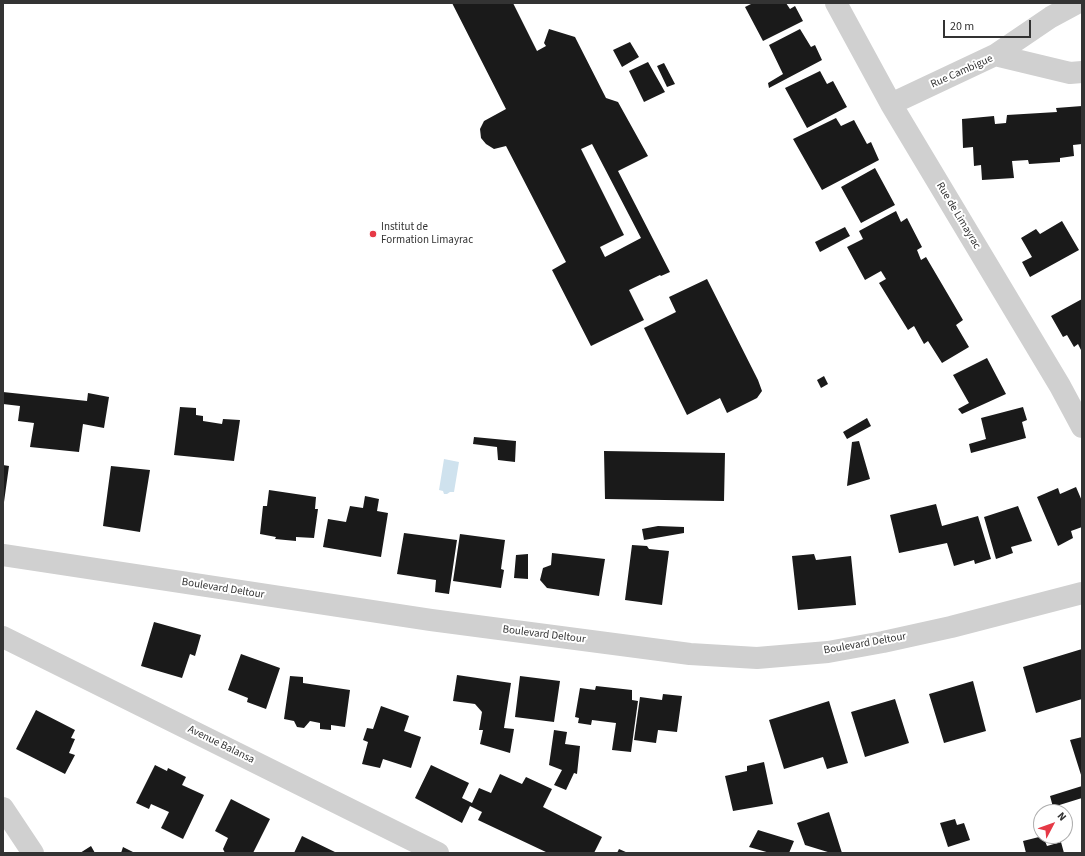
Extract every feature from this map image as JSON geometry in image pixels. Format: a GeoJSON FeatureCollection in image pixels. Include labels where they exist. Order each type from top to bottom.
{"type":"FeatureCollection","features":[{"type":"Feature","properties":{"kind":"street","name":"Rue de Limayrac"},"geometry":{"type":"LineString","coordinates":[[836,3],[891,104],[1060,386],[1082,427]]}},
{"type":"Feature","properties":{"kind":"street"},"geometry":{"type":"LineString","coordinates":[[995,55],[1051,17],[1077,3]]}},
{"type":"Feature","properties":{"kind":"street","name":"Rue Cambigue"},"geometry":{"type":"LineString","coordinates":[[891,104],[995,55],[1070,73],[1082,72]]}},
{"type":"Feature","properties":{"kind":"street","name":"Boulevard Deltour"},"geometry":{"type":"LineString","coordinates":[[3,555],[431,620],[690,654],[757,658],[828,652],[883,642],[951,627],[1082,592]]}},
{"type":"Feature","properties":{"kind":"street","name":"Avenue Balansa"},"geometry":{"type":"LineString","coordinates":[[3,636],[438,853]]}},
{"type":"Feature","properties":{"kind":"street"},"geometry":{"type":"LineString","coordinates":[[3,808],[33,853]]}},
{"type":"Feature","properties":{"kind":"water"},"geometry":{"type":"Polygon","coordinates":[[[444,459],[459,462],[454,492],[447,494],[444,494],[443,491],[439,490],[444,459]]]}},
{"type":"Feature","properties":{"kind":"building"},"geometry":{"type":"Polygon","coordinates":[[[452,3],[513,3],[537,51],[546,46],[544,43],[549,29],[575,37],[606,98],[618,102],[648,156],[618,171],[670,272],[661,276],[660,275],[629,290],[644,320],[591,346],[552,270],[566,262],[506,146],[494,149],[486,144],[481,138],[480,129],[484,121],[506,109],[452,3]],[[592,144],[581,149],[624,235],[600,247],[605,257],[641,238],[592,144]]]}},
{"type":"Feature","properties":{"kind":"building"},"geometry":{"type":"Polygon","coordinates":[[[753,3],[786,3],[790,9],[795,6],[803,21],[763,41],[745,7],[753,3]]]}},
{"type":"Feature","properties":{"kind":"building"},"geometry":{"type":"Polygon","coordinates":[[[800,29],[811,47],[815,45],[822,60],[769,88],[768,83],[783,74],[769,45],[800,29]]]}},
{"type":"Feature","properties":{"kind":"building"},"geometry":{"type":"Polygon","coordinates":[[[630,42],[639,57],[622,67],[613,50],[630,42]]]}},
{"type":"Feature","properties":{"kind":"building"},"geometry":{"type":"Polygon","coordinates":[[[648,62],[665,92],[644,102],[629,71],[648,62]]]}},
{"type":"Feature","properties":{"kind":"building"},"geometry":{"type":"Polygon","coordinates":[[[664,63],[675,84],[667,87],[657,66],[664,63]]]}},
{"type":"Feature","properties":{"kind":"building"},"geometry":{"type":"Polygon","coordinates":[[[820,71],[827,84],[833,81],[847,107],[807,128],[785,88],[820,71]]]}},
{"type":"Feature","properties":{"kind":"building"},"geometry":{"type":"Polygon","coordinates":[[[1082,106],[1082,144],[1073,145],[1074,156],[1060,158],[1060,162],[1029,164],[1028,160],[1012,161],[1014,178],[982,180],[981,165],[974,166],[973,147],[963,148],[962,119],[994,116],[995,124],[1006,123],[1007,115],[1057,112],[1056,108],[1082,106]]]}},
{"type":"Feature","properties":{"kind":"building"},"geometry":{"type":"Polygon","coordinates":[[[836,118],[841,126],[854,120],[867,144],[871,142],[879,160],[822,190],[793,139],[836,118]]]}},
{"type":"Feature","properties":{"kind":"building"},"geometry":{"type":"Polygon","coordinates":[[[875,168],[895,205],[861,223],[841,187],[875,168]]]}},
{"type":"Feature","properties":{"kind":"building"},"geometry":{"type":"Polygon","coordinates":[[[896,211],[901,222],[907,218],[922,247],[917,250],[921,260],[926,257],[963,320],[956,325],[969,347],[942,363],[928,341],[924,344],[914,326],[908,330],[879,283],[886,279],[881,271],[865,280],[847,247],[863,239],[859,231],[896,211]]]}},
{"type":"Feature","properties":{"kind":"building"},"geometry":{"type":"Polygon","coordinates":[[[1062,221],[1079,250],[1030,277],[1022,262],[1032,257],[1021,238],[1036,229],[1040,234],[1062,221]]]}},
{"type":"Feature","properties":{"kind":"building"},"geometry":{"type":"Polygon","coordinates":[[[845,227],[850,236],[820,252],[815,242],[845,227]]]}},
{"type":"Feature","properties":{"kind":"building"},"geometry":{"type":"Polygon","coordinates":[[[707,279],[758,380],[762,391],[757,398],[727,413],[720,398],[687,415],[644,328],[676,312],[669,297],[707,279]]]}},
{"type":"Feature","properties":{"kind":"building"},"geometry":{"type":"Polygon","coordinates":[[[1082,299],[1081,350],[1078,344],[1074,347],[1067,335],[1063,337],[1051,316],[1082,299]]]}},
{"type":"Feature","properties":{"kind":"building"},"geometry":{"type":"Polygon","coordinates":[[[987,358],[1006,394],[962,414],[958,409],[969,403],[953,375],[987,358]]]}},
{"type":"Feature","properties":{"kind":"building"},"geometry":{"type":"Polygon","coordinates":[[[824,376],[828,384],[821,388],[817,380],[824,376]]]}},
{"type":"Feature","properties":{"kind":"building"},"geometry":{"type":"Polygon","coordinates":[[[3,392],[87,401],[88,393],[109,397],[104,428],[83,424],[79,452],[30,447],[34,423],[18,421],[20,406],[3,404],[3,392]]]}},
{"type":"Feature","properties":{"kind":"building"},"geometry":{"type":"Polygon","coordinates":[[[180,407],[196,408],[196,415],[203,416],[203,421],[222,424],[223,419],[240,420],[234,461],[174,455],[180,407]]]}},
{"type":"Feature","properties":{"kind":"building"},"geometry":{"type":"Polygon","coordinates":[[[1023,407],[1027,420],[1022,422],[1026,438],[971,453],[969,444],[986,439],[981,418],[1023,407]]]}},
{"type":"Feature","properties":{"kind":"building"},"geometry":{"type":"Polygon","coordinates":[[[867,418],[871,426],[847,439],[843,432],[867,418]]]}},
{"type":"Feature","properties":{"kind":"building"},"geometry":{"type":"Polygon","coordinates":[[[474,437],[516,441],[515,462],[498,460],[497,447],[473,444],[474,437]]]}},
{"type":"Feature","properties":{"kind":"building"},"geometry":{"type":"Polygon","coordinates":[[[859,441],[870,479],[847,486],[852,442],[859,441]]]}},
{"type":"Feature","properties":{"kind":"building"},"geometry":{"type":"Polygon","coordinates":[[[604,451],[725,453],[724,501],[605,499],[604,451]]]}},
{"type":"Feature","properties":{"kind":"building"},"geometry":{"type":"Polygon","coordinates":[[[3,465],[9,466],[4,502],[3,502],[3,465]]]}},
{"type":"Feature","properties":{"kind":"building"},"geometry":{"type":"Polygon","coordinates":[[[111,466],[150,470],[140,532],[103,526],[111,466]]]}},
{"type":"Feature","properties":{"kind":"building"},"geometry":{"type":"Polygon","coordinates":[[[1076,487],[1082,501],[1082,527],[1071,531],[1073,538],[1058,546],[1037,497],[1058,488],[1060,494],[1076,487]]]}},
{"type":"Feature","properties":{"kind":"building"},"geometry":{"type":"Polygon","coordinates":[[[269,490],[316,497],[315,509],[318,509],[314,538],[296,537],[296,541],[275,539],[276,537],[260,534],[263,506],[267,506],[269,490]]]}},
{"type":"Feature","properties":{"kind":"building"},"geometry":{"type":"Polygon","coordinates":[[[365,496],[379,499],[377,511],[388,513],[381,557],[323,547],[328,519],[346,522],[350,506],[363,508],[365,496]]]}},
{"type":"Feature","properties":{"kind":"building"},"geometry":{"type":"Polygon","coordinates":[[[936,504],[942,526],[978,516],[991,559],[975,564],[974,560],[954,566],[947,543],[899,553],[890,515],[936,504]]]}},
{"type":"Feature","properties":{"kind":"building"},"geometry":{"type":"Polygon","coordinates":[[[1018,506],[1032,541],[1011,547],[1013,553],[996,559],[984,517],[1018,506]]]}},
{"type":"Feature","properties":{"kind":"building"},"geometry":{"type":"Polygon","coordinates":[[[658,526],[684,527],[684,533],[644,540],[642,529],[658,526]]]}},
{"type":"Feature","properties":{"kind":"building"},"geometry":{"type":"Polygon","coordinates":[[[404,533],[457,540],[449,594],[435,592],[436,580],[397,574],[404,533]]]}},
{"type":"Feature","properties":{"kind":"building"},"geometry":{"type":"Polygon","coordinates":[[[460,534],[505,540],[501,569],[504,570],[501,588],[453,581],[460,534]]]}},
{"type":"Feature","properties":{"kind":"building"},"geometry":{"type":"Polygon","coordinates":[[[632,545],[647,546],[649,549],[669,551],[662,605],[625,600],[632,545]]]}},
{"type":"Feature","properties":{"kind":"building"},"geometry":{"type":"Polygon","coordinates":[[[552,553],[605,559],[599,596],[547,588],[540,580],[543,568],[551,565],[552,553]]]}},
{"type":"Feature","properties":{"kind":"building"},"geometry":{"type":"Polygon","coordinates":[[[528,554],[528,579],[514,578],[516,555],[528,554]]]}},
{"type":"Feature","properties":{"kind":"building"},"geometry":{"type":"Polygon","coordinates":[[[814,554],[816,560],[851,556],[856,605],[798,610],[792,556],[814,554]]]}},
{"type":"Feature","properties":{"kind":"building"},"geometry":{"type":"Polygon","coordinates":[[[154,622],[201,635],[195,656],[190,654],[182,678],[141,666],[154,622]]]}},
{"type":"Feature","properties":{"kind":"building"},"geometry":{"type":"Polygon","coordinates":[[[1082,649],[1082,699],[1036,713],[1023,667],[1082,649]]]}},
{"type":"Feature","properties":{"kind":"building"},"geometry":{"type":"Polygon","coordinates":[[[241,654],[280,668],[266,709],[247,702],[248,698],[228,690],[241,654]]]}},
{"type":"Feature","properties":{"kind":"building"},"geometry":{"type":"Polygon","coordinates":[[[457,675],[511,683],[504,728],[514,729],[510,753],[480,744],[483,730],[479,730],[482,712],[475,704],[453,701],[457,675]]]}},
{"type":"Feature","properties":{"kind":"building"},"geometry":{"type":"Polygon","coordinates":[[[290,676],[303,677],[303,683],[350,690],[345,727],[331,725],[331,730],[320,729],[320,723],[310,721],[304,728],[297,727],[294,721],[284,719],[290,676]]]}},
{"type":"Feature","properties":{"kind":"building"},"geometry":{"type":"Polygon","coordinates":[[[520,676],[560,681],[554,722],[515,717],[520,676]]]}},
{"type":"Feature","properties":{"kind":"building"},"geometry":{"type":"Polygon","coordinates":[[[973,681],[986,731],[944,743],[929,694],[973,681]]]}},
{"type":"Feature","properties":{"kind":"building"},"geometry":{"type":"Polygon","coordinates":[[[596,686],[632,690],[632,700],[638,701],[631,752],[612,750],[616,723],[592,720],[591,725],[578,723],[579,718],[575,717],[580,688],[595,690],[596,686]]]}},
{"type":"Feature","properties":{"kind":"building"},"geometry":{"type":"Polygon","coordinates":[[[663,694],[682,696],[677,732],[658,730],[656,743],[634,740],[640,697],[662,700],[663,694]]]}},
{"type":"Feature","properties":{"kind":"building"},"geometry":{"type":"Polygon","coordinates":[[[895,699],[909,743],[865,757],[851,712],[895,699]]]}},
{"type":"Feature","properties":{"kind":"building"},"geometry":{"type":"Polygon","coordinates":[[[829,701],[848,763],[827,769],[823,757],[784,769],[769,720],[829,701]]]}},
{"type":"Feature","properties":{"kind":"building"},"geometry":{"type":"Polygon","coordinates":[[[381,706],[409,716],[404,731],[421,737],[411,768],[383,759],[380,768],[362,764],[368,742],[363,740],[367,728],[373,729],[381,706]]]}},
{"type":"Feature","properties":{"kind":"building"},"geometry":{"type":"Polygon","coordinates":[[[36,710],[75,730],[71,738],[75,739],[69,753],[75,755],[65,774],[16,749],[36,710]]]}},
{"type":"Feature","properties":{"kind":"building"},"geometry":{"type":"Polygon","coordinates":[[[554,730],[567,732],[565,744],[580,746],[577,774],[574,773],[566,790],[554,785],[562,770],[549,765],[554,730]]]}},
{"type":"Feature","properties":{"kind":"building"},"geometry":{"type":"Polygon","coordinates":[[[1082,737],[1082,778],[1070,740],[1082,737]]]}},
{"type":"Feature","properties":{"kind":"building"},"geometry":{"type":"Polygon","coordinates":[[[764,762],[773,804],[733,811],[725,776],[747,771],[747,766],[764,762]]]}},
{"type":"Feature","properties":{"kind":"building"},"geometry":{"type":"Polygon","coordinates":[[[155,765],[167,771],[168,768],[186,777],[182,785],[204,795],[183,839],[161,828],[169,812],[151,804],[149,809],[136,803],[155,765]]]}},
{"type":"Feature","properties":{"kind":"building"},"geometry":{"type":"Polygon","coordinates":[[[431,765],[469,783],[462,798],[472,803],[479,788],[491,793],[500,774],[522,784],[526,777],[552,789],[543,807],[602,837],[594,853],[548,853],[478,820],[482,812],[470,806],[462,823],[415,798],[431,765]]]}},
{"type":"Feature","properties":{"kind":"building"},"geometry":{"type":"Polygon","coordinates":[[[1082,786],[1082,798],[1063,804],[1052,804],[1050,796],[1082,786]]]}},
{"type":"Feature","properties":{"kind":"building"},"geometry":{"type":"Polygon","coordinates":[[[231,799],[270,819],[253,853],[225,853],[223,849],[228,838],[215,831],[231,799]]]}},
{"type":"Feature","properties":{"kind":"building"},"geometry":{"type":"Polygon","coordinates":[[[829,812],[842,853],[831,853],[805,845],[797,823],[829,812]]]}},
{"type":"Feature","properties":{"kind":"building"},"geometry":{"type":"Polygon","coordinates":[[[955,819],[957,825],[964,823],[970,840],[948,847],[940,823],[955,819]]]}},
{"type":"Feature","properties":{"kind":"building"},"geometry":{"type":"Polygon","coordinates":[[[758,830],[794,841],[789,853],[770,853],[749,847],[758,830]]]}},
{"type":"Feature","properties":{"kind":"building"},"geometry":{"type":"Polygon","coordinates":[[[302,836],[337,853],[294,853],[302,836]]]}},
{"type":"Feature","properties":{"kind":"building"},"geometry":{"type":"Polygon","coordinates":[[[1033,838],[1033,844],[1046,844],[1047,846],[1062,844],[1064,853],[1026,853],[1023,841],[1033,838]]]}},
{"type":"Feature","properties":{"kind":"building"},"geometry":{"type":"Polygon","coordinates":[[[91,846],[95,853],[80,853],[91,846]]]}},
{"type":"Feature","properties":{"kind":"building"},"geometry":{"type":"Polygon","coordinates":[[[123,847],[135,853],[121,853],[123,847]]]}},
{"type":"Feature","properties":{"kind":"building"},"geometry":{"type":"Polygon","coordinates":[[[619,849],[628,853],[617,853],[619,849]]]}},
{"type":"Feature","properties":{"kind":"place","name":"Institut de Formation Limayrac"},"geometry":{"type":"Point","coordinates":[373,234]}}]}
